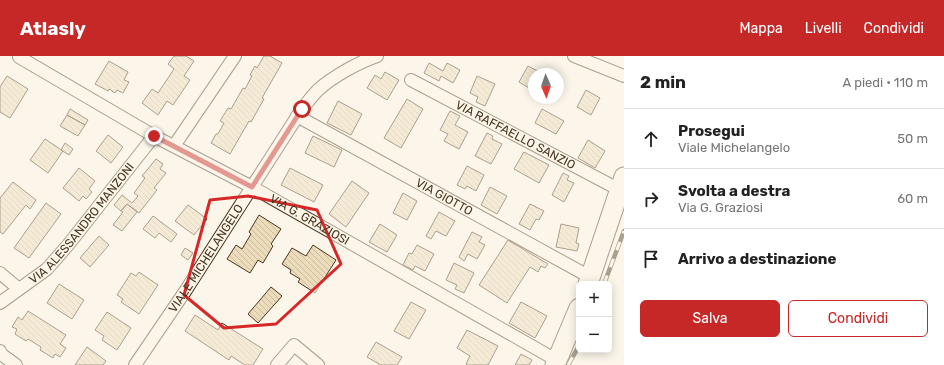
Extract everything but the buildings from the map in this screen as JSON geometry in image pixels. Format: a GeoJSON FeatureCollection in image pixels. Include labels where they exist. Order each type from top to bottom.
{"type":"FeatureCollection","features":[{"type":"Feature","properties":{"kind":"main road"},"geometry":{"type":"LineString","coordinates":[[589,280],[622,183]]}},
{"type":"Feature","properties":{"kind":"main road"},"geometry":{"type":"LineString","coordinates":[[556,363],[576,315]]}},
{"type":"Feature","properties":{"kind":"street","name":"VIALE MICHELANGELO"},"geometry":{"type":"LineString","coordinates":[[135,365],[186,290],[302,109],[318,90],[334,77],[370,58],[377,56]]}},
{"type":"Feature","properties":{"kind":"street"},"geometry":{"type":"LineString","coordinates":[[574,56],[624,76]]}},
{"type":"Feature","properties":{"kind":"street","name":"VIA G. GRAZIOSI"},"geometry":{"type":"LineString","coordinates":[[19,57],[154,136],[252,187],[556,363]]}},
{"type":"Feature","properties":{"kind":"street"},"geometry":{"type":"LineString","coordinates":[[174,146],[230,58]]}},
{"type":"Feature","properties":{"kind":"street","name":"VIA RAFFAELLO SANZIO"},"geometry":{"type":"LineString","coordinates":[[410,80],[622,183]]}},
{"type":"Feature","properties":{"kind":"street","name":"VIA GIOTTO"},"geometry":{"type":"LineString","coordinates":[[297,116],[589,280]]}},
{"type":"Feature","properties":{"kind":"street","name":"VIA ALESSANDRO MANZONI"},"geometry":{"type":"LineString","coordinates":[[0,303],[47,269],[68,245],[154,136]]}},
{"type":"Feature","properties":{"kind":"street"},"geometry":{"type":"LineString","coordinates":[[0,273],[19,289]]}},
{"type":"Feature","properties":{"kind":"street"},"geometry":{"type":"LineString","coordinates":[[278,365],[294,345],[318,365]]}},
{"type":"Feature","properties":{"kind":"street"},"geometry":{"type":"LineString","coordinates":[[0,352],[16,365]]}},
{"type":"Feature","properties":{"kind":"highlighted area"},"geometry":{"type":"Polygon","coordinates":[[[248,196],[317,210],[341,264],[276,324],[224,328],[184,295],[210,200],[248,196]]]}},
{"type":"Feature","properties":{"kind":"railway"},"geometry":{"type":"LineString","coordinates":[[605,281],[624,231]]}},
{"type":"Feature","properties":{"kind":"railway"},"geometry":{"type":"LineString","coordinates":[[568,365],[576,351]]}},
{"type":"Feature","properties":{"kind":"route"},"geometry":{"type":"LineString","coordinates":[[154,136],[252,187],[302,109]]}}]}
